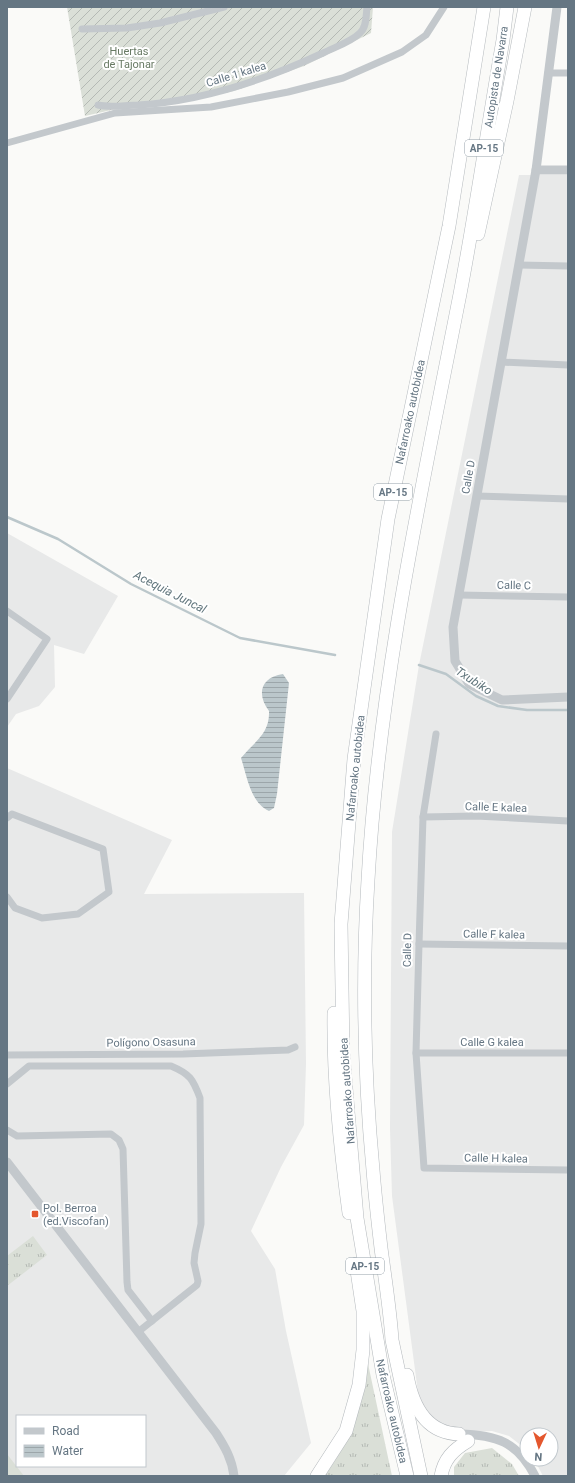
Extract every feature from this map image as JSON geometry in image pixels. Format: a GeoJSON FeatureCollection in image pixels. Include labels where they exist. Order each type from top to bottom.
{"type":"FeatureCollection","features":[{"type":"Feature","properties":{"kind":"highway"},"geometry":{"type":"LineString","coordinates":[[476,64],[478,7]]}},
{"type":"Feature","properties":{"kind":"highway","name":"Autopista de Navarra"},"geometry":{"type":"LineString","coordinates":[[476,64],[484,7]]}},
{"type":"Feature","properties":{"kind":"highway","name":"Autopista de Navarra"},"geometry":{"type":"LineString","coordinates":[[460,289],[503,40],[507,7]]}},
{"type":"Feature","properties":{"kind":"highway"},"geometry":{"type":"LineString","coordinates":[[460,289],[475,249],[514,70],[521,7]]}},
{"type":"Feature","properties":{"kind":"highway"},"geometry":{"type":"LineString","coordinates":[[518,40],[525,7]]}},
{"type":"Feature","properties":{"kind":"highway","name":"Nafarroako autobidea"},"geometry":{"type":"LineString","coordinates":[[407,1476],[383,1375],[357,1218],[343,1053],[341,924],[354,759],[388,519],[449,226],[476,64]]}},
{"type":"Feature","properties":{"kind":"highway","name":"Nafarroako autobidea"},"geometry":{"type":"LineString","coordinates":[[421,1476],[394,1355],[391,1318],[380,1244],[366,1056],[364,1002],[367,880],[377,765],[388,681],[413,533],[460,289]]}},
{"type":"Feature","properties":{"kind":"highway"},"geometry":{"type":"LineString","coordinates":[[317,1476],[346,1431],[359,1385],[363,1350],[362,1311],[343,1173],[334,1046],[334,967],[341,924]]}},
{"type":"Feature","properties":{"kind":"highway"},"geometry":{"type":"LineString","coordinates":[[391,1318],[401,1340],[414,1403],[424,1418],[434,1428],[459,1437]]}},
{"type":"Feature","properties":{"kind":"highway"},"geometry":{"type":"LineString","coordinates":[[441,1476],[445,1460],[459,1437]]}},
{"type":"Feature","properties":{"kind":"highway"},"geometry":{"type":"LineString","coordinates":[[445,1460],[459,1446],[459,1437]]}},
{"type":"Feature","properties":{"kind":"highway"},"geometry":{"type":"LineString","coordinates":[[310,1476],[331,1455]]}},
{"type":"Feature","properties":{"kind":"street"},"geometry":{"type":"LineString","coordinates":[[82,29],[127,28],[160,23],[224,7]]}},
{"type":"Feature","properties":{"kind":"street","name":"Calle 1 kalea"},"geometry":{"type":"LineString","coordinates":[[98,105],[111,106],[169,102],[220,92],[259,80],[343,43],[361,32],[365,24],[368,7]]}},
{"type":"Feature","properties":{"kind":"street"},"geometry":{"type":"LineString","coordinates":[[7,143],[115,113],[218,106],[288,92],[343,78],[402,52],[426,35],[444,7]]}},
{"type":"Feature","properties":{"kind":"street","name":"Calle D"},"geometry":{"type":"LineString","coordinates":[[557,7],[536,170],[453,627],[456,661],[469,684],[502,700],[568,697]]}},
{"type":"Feature","properties":{"kind":"street"},"geometry":{"type":"LineString","coordinates":[[548,73],[568,73]]}},
{"type":"Feature","properties":{"kind":"street"},"geometry":{"type":"LineString","coordinates":[[536,170],[568,170]]}},
{"type":"Feature","properties":{"kind":"street"},"geometry":{"type":"LineString","coordinates":[[519,265],[568,266]]}},
{"type":"Feature","properties":{"kind":"street"},"geometry":{"type":"LineString","coordinates":[[501,362],[568,365]]}},
{"type":"Feature","properties":{"kind":"street"},"geometry":{"type":"LineString","coordinates":[[477,496],[568,499]]}},
{"type":"Feature","properties":{"kind":"street","name":"Calle C"},"geometry":{"type":"LineString","coordinates":[[459,596],[568,597]]}},
{"type":"Feature","properties":{"kind":"street"},"geometry":{"type":"LineString","coordinates":[[7,611],[48,639],[7,699]]}},
{"type":"Feature","properties":{"kind":"street","name":"Calle D"},"geometry":{"type":"LineString","coordinates":[[424,1168],[416,1052],[422,817],[436,734]]}},
{"type":"Feature","properties":{"kind":"street"},"geometry":{"type":"LineString","coordinates":[[7,818],[12,814],[103,849],[109,892],[78,914],[42,918],[15,908],[7,897]]}},
{"type":"Feature","properties":{"kind":"street","name":"Calle E kalea"},"geometry":{"type":"LineString","coordinates":[[422,817],[476,816],[568,821]]}},
{"type":"Feature","properties":{"kind":"street","name":"Calle F kalea"},"geometry":{"type":"LineString","coordinates":[[419,944],[568,946]]}},
{"type":"Feature","properties":{"kind":"street","name":"Polígono Osasuna"},"geometry":{"type":"LineString","coordinates":[[7,1055],[183,1054],[288,1050],[295,1047]]}},
{"type":"Feature","properties":{"kind":"street","name":"Calle G kalea"},"geometry":{"type":"LineString","coordinates":[[416,1052],[568,1052]]}},
{"type":"Feature","properties":{"kind":"street"},"geometry":{"type":"LineString","coordinates":[[7,1084],[29,1066],[171,1066],[185,1072],[194,1082],[200,1098],[201,1224],[194,1263],[198,1281],[196,1285],[138,1332]]}},
{"type":"Feature","properties":{"kind":"street"},"geometry":{"type":"LineString","coordinates":[[7,1130],[17,1136],[111,1134],[118,1140],[123,1149],[128,1290],[152,1321]]}},
{"type":"Feature","properties":{"kind":"street"},"geometry":{"type":"LineString","coordinates":[[7,1162],[226,1449],[233,1467],[234,1476]]}},
{"type":"Feature","properties":{"kind":"street","name":"Calle H kalea"},"geometry":{"type":"LineString","coordinates":[[424,1168],[568,1170]]}},
{"type":"Feature","properties":{"kind":"street"},"geometry":{"type":"LineString","coordinates":[[459,1437],[498,1438],[517,1450],[530,1465],[535,1476]]}},
{"type":"Feature","properties":{"kind":"shaded area"},"geometry":{"type":"Polygon","coordinates":[[[519,175],[568,175],[568,1476],[543,1476],[538,1467],[559,1467],[559,1427],[519,1427],[519,1444],[509,1436],[492,1431],[468,1432],[436,1424],[419,1400],[392,1196],[390,1129],[392,832],[419,665],[519,175]]]}},
{"type":"Feature","properties":{"kind":"shaded area"},"geometry":{"type":"Polygon","coordinates":[[[7,533],[118,596],[84,654],[54,645],[55,687],[39,706],[16,714],[7,727],[7,533]]]}},
{"type":"Feature","properties":{"kind":"shaded area"},"geometry":{"type":"Polygon","coordinates":[[[7,768],[172,840],[144,894],[304,893],[306,1064],[304,1125],[281,1167],[251,1231],[275,1269],[286,1331],[311,1443],[284,1476],[7,1476],[7,768]]]}},
{"type":"Feature","properties":{"kind":"green space","name":"Huertas de Tajonar"},"geometry":{"type":"Polygon","coordinates":[[[67,7],[373,7],[371,33],[304,66],[234,91],[162,106],[120,108],[85,116],[67,7]]]}},
{"type":"Feature","properties":{"kind":"green space"},"geometry":{"type":"Polygon","coordinates":[[[33,1236],[47,1255],[7,1286],[7,1256],[33,1236]]]}},
{"type":"Feature","properties":{"kind":"green space"},"geometry":{"type":"Polygon","coordinates":[[[367,1359],[392,1476],[325,1476],[341,1451],[354,1421],[367,1359]]]}},
{"type":"Feature","properties":{"kind":"green space"},"geometry":{"type":"Polygon","coordinates":[[[492,1448],[512,1464],[519,1476],[454,1476],[454,1467],[465,1453],[492,1448]]]}},
{"type":"Feature","properties":{"kind":"green space"},"geometry":{"type":"Polygon","coordinates":[[[7,1454],[24,1476],[7,1476],[7,1454]]]}},
{"type":"Feature","properties":{"kind":"water"},"geometry":{"type":"Polygon","coordinates":[[[283,674],[289,683],[277,794],[274,808],[269,811],[257,801],[253,795],[241,758],[260,737],[267,726],[269,711],[265,705],[262,693],[265,683],[276,676],[283,674]]]}},
{"type":"Feature","properties":{"kind":"waterway","name":"Acequia Juncal"},"geometry":{"type":"LineString","coordinates":[[7,517],[58,539],[131,584],[240,638],[335,655]]}},
{"type":"Feature","properties":{"kind":"waterway","name":"Txubiko"},"geometry":{"type":"LineString","coordinates":[[419,665],[446,674],[476,696],[498,706],[527,710],[568,710]]}},
{"type":"Feature","properties":{"kind":"place","name":"Pol. Berroa (ed.Viscofan)"},"geometry":{"type":"Point","coordinates":[35,1214]}}]}
